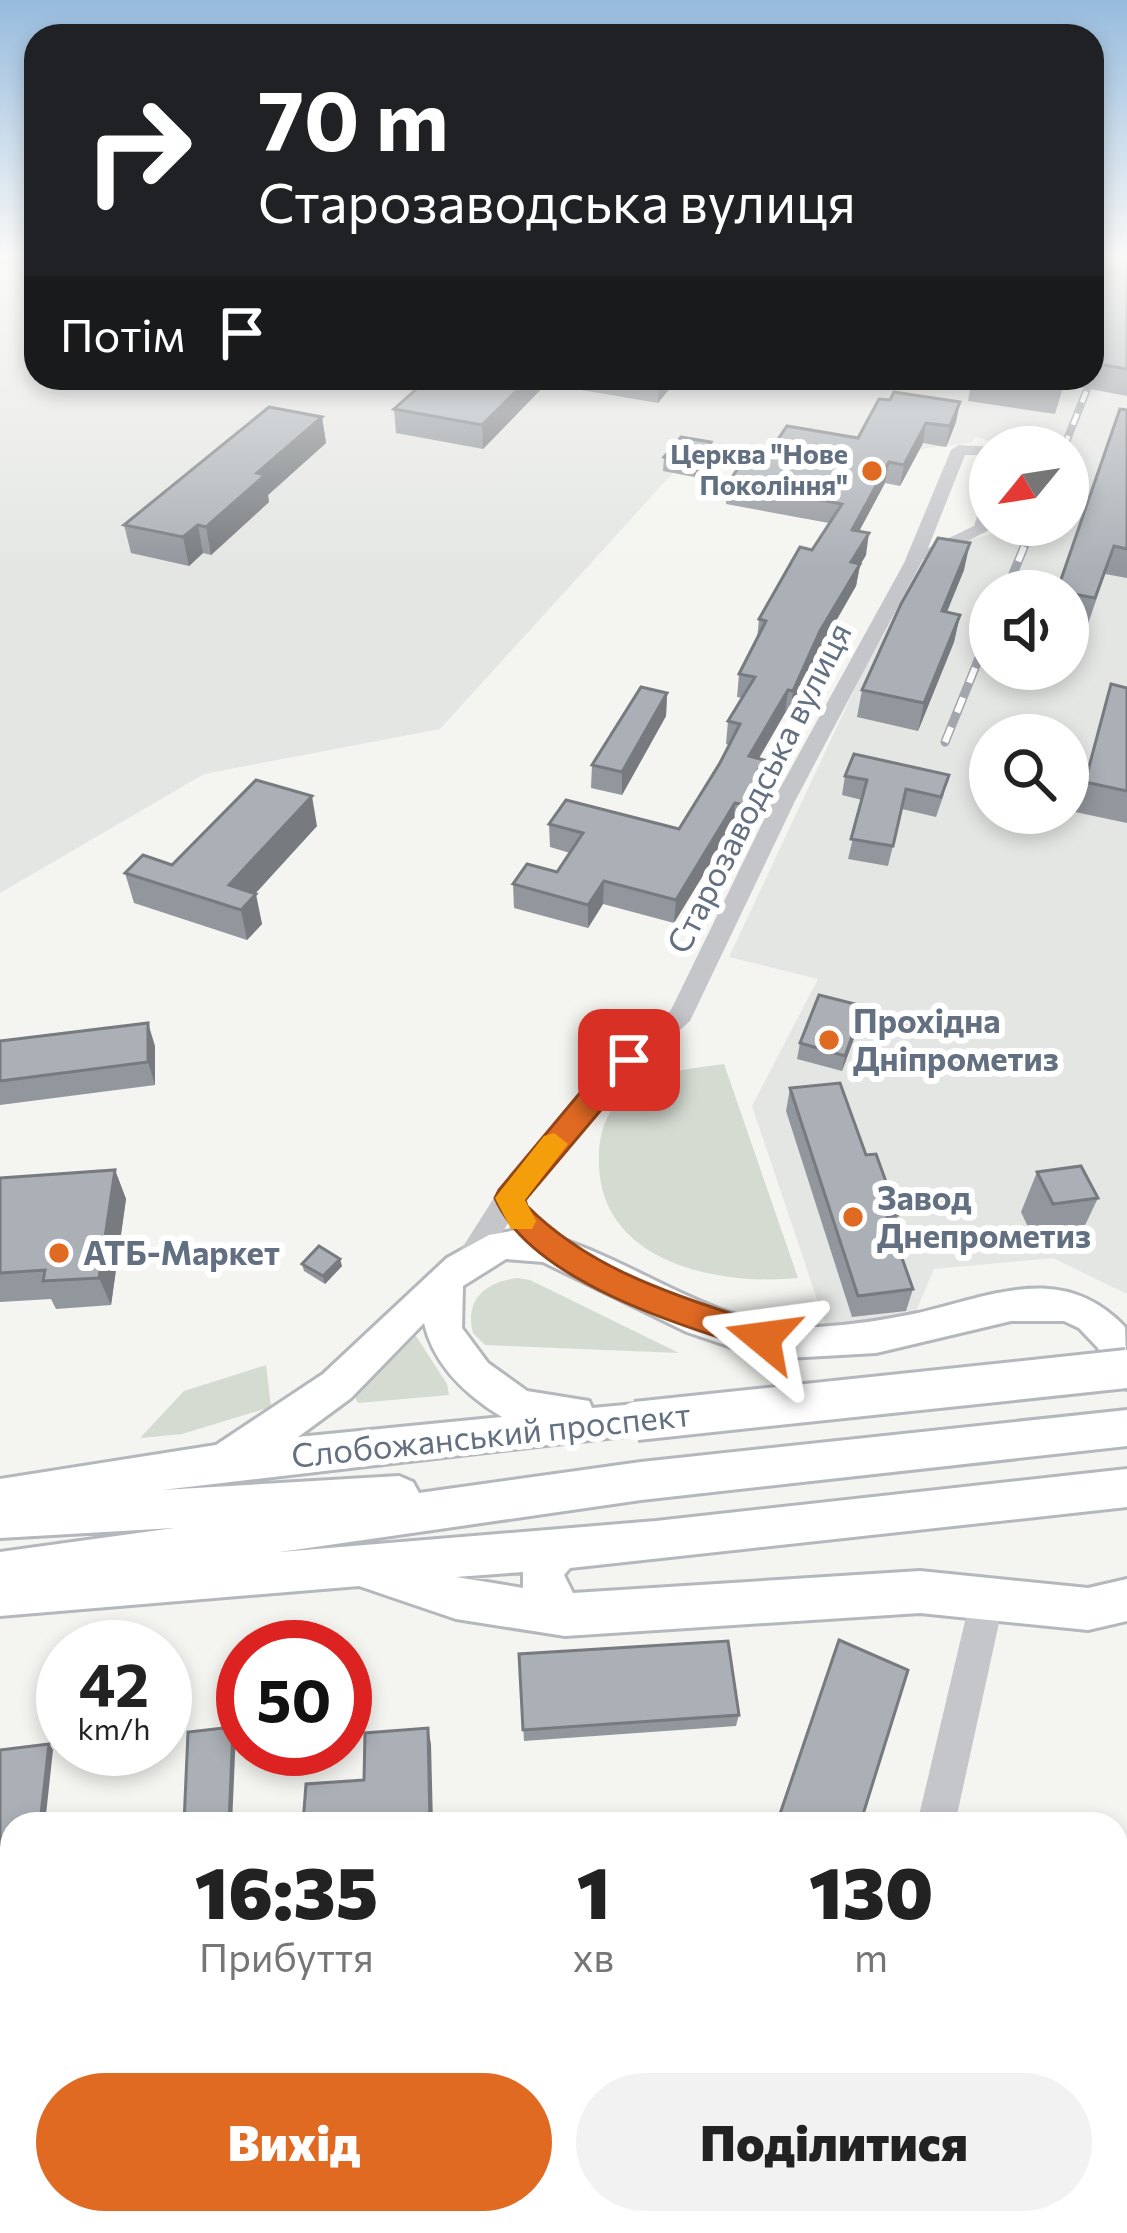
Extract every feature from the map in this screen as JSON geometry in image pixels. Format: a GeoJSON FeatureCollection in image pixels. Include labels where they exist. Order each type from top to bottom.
{"type":"FeatureCollection","features":[{"type":"Feature","properties":{"kind":"main road"},"geometry":{"type":"LineString","coordinates":[[224,1462],[340,1384],[459,1269],[512,1243],[553,1251],[688,1316],[789,1343],[834,1343],[892,1334],[1021,1301],[1066,1304],[1087,1313],[1117,1339],[1127,1370]]}},
{"type":"Feature","properties":{"kind":"main road"},"geometry":{"type":"LineString","coordinates":[[459,1269],[440,1306],[441,1330],[452,1353],[517,1406],[636,1421]]}},
{"type":"Feature","properties":{"kind":"main road","name":"Слобожанський проспект"},"geometry":{"type":"LineString","coordinates":[[0,1498],[224,1462],[1127,1370]]}},
{"type":"Feature","properties":{"kind":"main road","name":"Слобожанський проспект"},"geometry":{"type":"LineString","coordinates":[[0,1572],[641,1481],[1127,1428]]}},
{"type":"Feature","properties":{"kind":"main road","name":"Слобожанський проспект"},"geometry":{"type":"LineString","coordinates":[[0,1519],[641,1481]]}},
{"type":"Feature","properties":{"kind":"main road"},"geometry":{"type":"LineString","coordinates":[[0,1595],[656,1541],[1127,1488]]}},
{"type":"Feature","properties":{"kind":"main road"},"geometry":{"type":"LineString","coordinates":[[563,1549],[549,1558],[542,1583],[548,1598],[565,1615]]}},
{"type":"Feature","properties":{"kind":"main road"},"geometry":{"type":"LineString","coordinates":[[354,1568],[456,1598],[565,1615],[920,1592],[1088,1609],[1127,1600]]}},
{"type":"Feature","properties":{"kind":"street","name":"Старозаводська вулиця"},"geometry":{"type":"LineString","coordinates":[[459,1269],[509,1198],[604,1083],[681,1015],[784,801],[913,562],[959,450],[969,450]]}},
{"type":"Feature","properties":{"kind":"street"},"geometry":{"type":"LineString","coordinates":[[913,562],[969,535]]}},
{"type":"Feature","properties":{"kind":"street"},"geometry":{"type":"LineString","coordinates":[[509,1198],[525,1226],[553,1251]]}},
{"type":"Feature","properties":{"kind":"street"},"geometry":{"type":"LineString","coordinates":[[939,1812],[987,1600]]}},
{"type":"Feature","properties":{"kind":"shaded area"},"geometry":{"type":"Polygon","coordinates":[[[0,361],[24,361],[24,390],[1104,390],[1104,361],[1127,361],[1127,1294],[1053,1258],[934,1269],[916,1311],[887,1320],[826,1326],[752,1106],[818,979],[729,957],[920,550],[969,539],[969,546],[1089,546],[1089,426],[969,426],[969,443],[928,448],[844,473],[739,461],[680,465],[440,729],[204,774],[0,893],[0,361]]]}},
{"type":"Feature","properties":{"kind":"shaded area"},"geometry":{"type":"Polygon","coordinates":[[[724,1064],[798,1278],[732,1277],[667,1260],[639,1244],[617,1221],[603,1193],[601,1136],[619,1100],[655,1077],[724,1064]]]}},
{"type":"Feature","properties":{"kind":"shaded area"},"geometry":{"type":"Polygon","coordinates":[[[517,1278],[530,1280],[679,1353],[485,1345],[473,1333],[475,1302],[487,1288],[517,1278]]]}},
{"type":"Feature","properties":{"kind":"shaded area"},"geometry":{"type":"Polygon","coordinates":[[[412,1330],[447,1384],[449,1395],[358,1403],[355,1397],[412,1330]]]}},
{"type":"Feature","properties":{"kind":"shaded area"},"geometry":{"type":"Polygon","coordinates":[[[266,1365],[271,1407],[182,1434],[140,1438],[184,1391],[266,1365]]]}},
{"type":"Feature","properties":{"kind":"building"},"geometry":{"type":"Polygon","coordinates":[[[1104,361],[1127,361],[1127,369],[1104,365],[1104,361]]]}},
{"type":"Feature","properties":{"kind":"building"},"geometry":{"type":"Polygon","coordinates":[[[415,390],[517,390],[482,425],[394,409],[415,390]]]}},
{"type":"Feature","properties":{"kind":"building"},"geometry":{"type":"Polygon","coordinates":[[[894,392],[960,402],[950,426],[926,423],[904,465],[889,462],[852,530],[869,533],[851,562],[860,564],[820,631],[793,691],[788,690],[749,756],[764,760],[757,772],[772,776],[762,795],[756,793],[749,806],[735,803],[676,900],[604,881],[588,905],[513,884],[527,864],[557,872],[583,833],[549,824],[566,800],[679,829],[740,724],[728,721],[755,677],[739,674],[766,621],[759,619],[800,547],[812,550],[842,504],[728,483],[750,451],[768,454],[787,426],[858,438],[879,399],[890,400],[894,392]]]}},
{"type":"Feature","properties":{"kind":"building"},"geometry":{"type":"Polygon","coordinates":[[[269,407],[322,417],[257,473],[265,475],[206,527],[198,525],[183,537],[124,525],[269,407]]]}},
{"type":"Feature","properties":{"kind":"building"},"geometry":{"type":"Polygon","coordinates":[[[1120,409],[1127,410],[1127,549],[1114,546],[1095,598],[1089,597],[1089,570],[1064,570],[1073,546],[1089,546],[1089,499],[1120,409]]]}},
{"type":"Feature","properties":{"kind":"building"},"geometry":{"type":"Polygon","coordinates":[[[681,437],[711,442],[695,463],[664,457],[681,437]]]}},
{"type":"Feature","properties":{"kind":"building"},"geometry":{"type":"Polygon","coordinates":[[[938,538],[969,543],[942,611],[960,615],[924,703],[862,690],[938,538]]]}},
{"type":"Feature","properties":{"kind":"building"},"geometry":{"type":"Polygon","coordinates":[[[1111,684],[1127,688],[1127,791],[1089,783],[1111,684]]]}},
{"type":"Feature","properties":{"kind":"building"},"geometry":{"type":"Polygon","coordinates":[[[641,687],[667,693],[622,772],[592,765],[641,687]]]}},
{"type":"Feature","properties":{"kind":"building"},"geometry":{"type":"Polygon","coordinates":[[[854,754],[949,775],[941,797],[906,789],[893,846],[851,839],[867,780],[845,776],[854,754]]]}},
{"type":"Feature","properties":{"kind":"building"},"geometry":{"type":"Polygon","coordinates":[[[256,780],[312,796],[229,885],[256,894],[241,910],[125,873],[143,855],[172,865],[256,780]]]}},
{"type":"Feature","properties":{"kind":"building","name":"Прохідна Дніпрометиз"},"geometry":{"type":"Polygon","coordinates":[[[819,995],[863,1006],[845,1056],[800,1043],[819,995]]]}},
{"type":"Feature","properties":{"kind":"building"},"geometry":{"type":"Polygon","coordinates":[[[148,1023],[148,1062],[0,1081],[0,1041],[148,1023]]]}},
{"type":"Feature","properties":{"kind":"building","name":"Завод Днепрометиз"},"geometry":{"type":"Polygon","coordinates":[[[840,1083],[866,1155],[876,1154],[898,1215],[887,1216],[913,1289],[858,1296],[790,1088],[840,1083]]]}},
{"type":"Feature","properties":{"kind":"building"},"geometry":{"type":"Polygon","coordinates":[[[1081,1166],[1098,1198],[1053,1204],[1037,1172],[1081,1166]]]}},
{"type":"Feature","properties":{"kind":"building","name":"АТБ-Маркет"},"geometry":{"type":"Polygon","coordinates":[[[115,1170],[99,1278],[43,1281],[45,1270],[0,1273],[0,1178],[115,1170]]]}},
{"type":"Feature","properties":{"kind":"building"},"geometry":{"type":"Polygon","coordinates":[[[319,1246],[340,1259],[323,1276],[302,1264],[319,1246]]]}},
{"type":"Feature","properties":{"kind":"building"},"geometry":{"type":"Polygon","coordinates":[[[839,1640],[908,1670],[864,1812],[781,1812],[839,1640]]]}},
{"type":"Feature","properties":{"kind":"building"},"geometry":{"type":"Polygon","coordinates":[[[728,1641],[739,1715],[523,1730],[519,1654],[728,1641]]]}},
{"type":"Feature","properties":{"kind":"building"},"geometry":{"type":"Polygon","coordinates":[[[428,1728],[430,1812],[304,1812],[306,1784],[372,1776],[372,1732],[428,1728]]]}},
{"type":"Feature","properties":{"kind":"building"},"geometry":{"type":"Polygon","coordinates":[[[216,1729],[216,1776],[231,1776],[229,1812],[185,1812],[186,1776],[192,1776],[192,1732],[216,1729]]]}},
{"type":"Feature","properties":{"kind":"building"},"geometry":{"type":"Polygon","coordinates":[[[36,1746],[36,1776],[45,1776],[41,1812],[0,1812],[0,1750],[36,1746]]]}},
{"type":"Feature","properties":{"kind":"railway"},"geometry":{"type":"LineString","coordinates":[[1072,426],[1087,390]]}},
{"type":"Feature","properties":{"kind":"railway"},"geometry":{"type":"LineString","coordinates":[[1015,570],[1024,546]]}},
{"type":"Feature","properties":{"kind":"railway"},"geometry":{"type":"LineString","coordinates":[[945,742],[969,683]]}},
{"type":"Feature","properties":{"kind":"slow traffic"},"geometry":{"type":"LineString","coordinates":[[521,1221],[509,1198],[554,1144]]}},
{"type":"Feature","properties":{"kind":"place","name":"Церква \"Нове Покоління\""},"geometry":{"type":"Point","coordinates":[872,471]}},
{"type":"Feature","properties":{"kind":"place","name":"Прохідна Дніпрометиз"},"geometry":{"type":"Point","coordinates":[829,1040]}},
{"type":"Feature","properties":{"kind":"place","name":"Завод Днепрометиз"},"geometry":{"type":"Point","coordinates":[853,1217]}},
{"type":"Feature","properties":{"kind":"place","name":"АТБ-Маркет"},"geometry":{"type":"Point","coordinates":[59,1253]}},
{"type":"Feature","properties":{"kind":"route"},"geometry":{"type":"LineString","coordinates":[[629,1060],[604,1083],[509,1198],[516,1213],[537,1240],[553,1251],[688,1316],[763,1338]]}}]}
